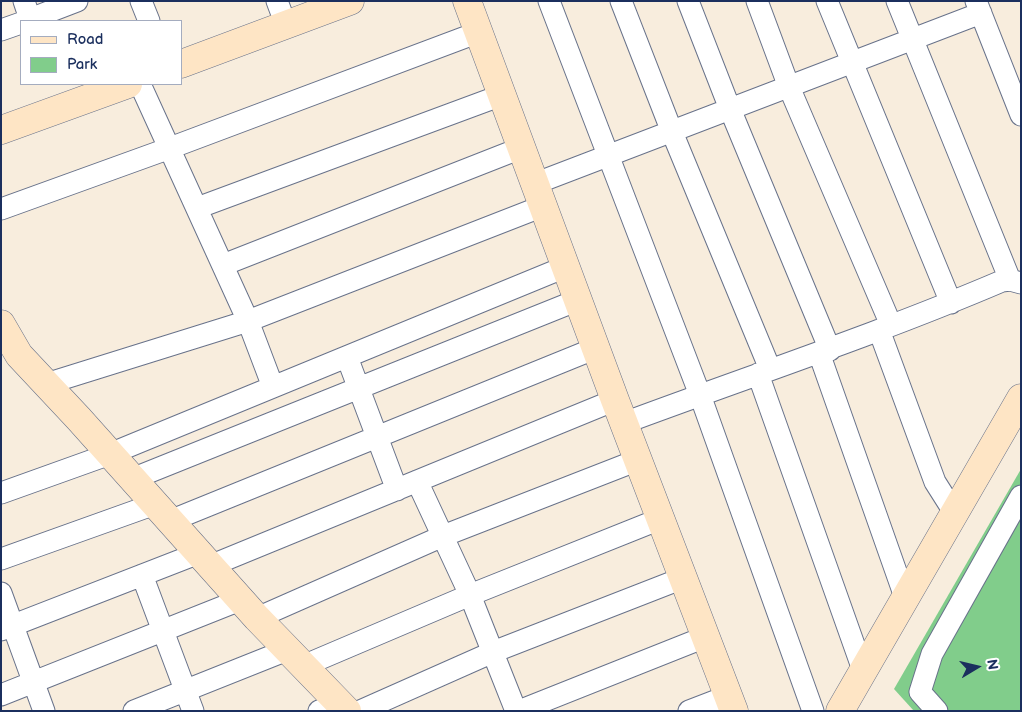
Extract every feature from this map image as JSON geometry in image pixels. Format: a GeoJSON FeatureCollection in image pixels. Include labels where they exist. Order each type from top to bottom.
{"type":"FeatureCollection","features":[{"type":"Feature","properties":{"kind":"street"},"geometry":{"type":"LineString","coordinates":[[1,30],[25,16],[77,1]]}},
{"type":"Feature","properties":{"kind":"street"},"geometry":{"type":"LineString","coordinates":[[141,1],[149,20]]}},
{"type":"Feature","properties":{"kind":"street"},"geometry":{"type":"LineString","coordinates":[[467,1],[619,412],[731,703],[689,711]]}},
{"type":"Feature","properties":{"kind":"street"},"geometry":{"type":"LineString","coordinates":[[549,1],[700,395],[813,711]]}},
{"type":"Feature","properties":{"kind":"street"},"geometry":{"type":"LineString","coordinates":[[621,1],[764,371],[863,670]]}},
{"type":"Feature","properties":{"kind":"street"},"geometry":{"type":"LineString","coordinates":[[688,1],[824,352],[905,597]]}},
{"type":"Feature","properties":{"kind":"street"},"geometry":{"type":"LineString","coordinates":[[757,1],[789,87],[885,327],[928,464],[935,482],[954,512]]}},
{"type":"Feature","properties":{"kind":"street"},"geometry":{"type":"LineString","coordinates":[[827,1],[951,303]]}},
{"type":"Feature","properties":{"kind":"street"},"geometry":{"type":"LineString","coordinates":[[7,628],[142,576],[205,560],[417,481],[619,412],[700,395],[764,371],[824,352],[951,303],[1002,281],[1016,281],[911,40],[897,1]]}},
{"type":"Feature","properties":{"kind":"street"},"geometry":{"type":"LineString","coordinates":[[182,63],[281,13],[340,3]]}},
{"type":"Feature","properties":{"kind":"street"},"geometry":{"type":"LineString","coordinates":[[46,384],[248,321],[539,195],[609,156],[911,40],[979,7],[1021,115]]}},
{"type":"Feature","properties":{"kind":"street"},"geometry":{"type":"LineString","coordinates":[[1,209],[170,148],[478,32]]}},
{"type":"Feature","properties":{"kind":"street"},"geometry":{"type":"LineString","coordinates":[[1,130],[125,85]]}},
{"type":"Feature","properties":{"kind":"street"},"geometry":{"type":"LineString","coordinates":[[140,85],[248,321],[273,387]]}},
{"type":"Feature","properties":{"kind":"street"},"geometry":{"type":"LineString","coordinates":[[197,208],[502,95]]}},
{"type":"Feature","properties":{"kind":"street"},"geometry":{"type":"LineString","coordinates":[[223,265],[521,148]]}},
{"type":"Feature","properties":{"kind":"street"},"geometry":{"type":"LineString","coordinates":[[1,493],[110,454],[566,267]]}},
{"type":"Feature","properties":{"kind":"street"},"geometry":{"type":"LineString","coordinates":[[132,478],[578,300]]}},
{"type":"Feature","properties":{"kind":"street"},"geometry":{"type":"LineString","coordinates":[[1,324],[19,355],[163,512],[248,609],[341,709],[683,578]]}},
{"type":"Feature","properties":{"kind":"street"},"geometry":{"type":"LineString","coordinates":[[1,559],[163,512],[377,437],[596,348]]}},
{"type":"Feature","properties":{"kind":"street"},"geometry":{"type":"LineString","coordinates":[[347,357],[397,490]]}},
{"type":"Feature","properties":{"kind":"street"},"geometry":{"type":"LineString","coordinates":[[840,711],[1021,398]]}},
{"type":"Feature","properties":{"kind":"street"},"geometry":{"type":"LineString","coordinates":[[1,695],[164,630],[248,609],[638,460]]}},
{"type":"Feature","properties":{"kind":"street"},"geometry":{"type":"LineString","coordinates":[[417,481],[470,595],[518,711],[705,636]]}},
{"type":"Feature","properties":{"kind":"street"},"geometry":{"type":"LineString","coordinates":[[937,711],[920,692],[932,654],[1021,496]]}},
{"type":"Feature","properties":{"kind":"street"},"geometry":{"type":"LineString","coordinates":[[134,711],[186,690],[295,658],[470,595],[660,519]]}},
{"type":"Feature","properties":{"kind":"street"},"geometry":{"type":"LineString","coordinates":[[142,576],[193,711]]}},
{"type":"Feature","properties":{"kind":"street"},"geometry":{"type":"LineString","coordinates":[[1,593],[7,628],[34,683],[44,711]]}},
{"type":"Feature","properties":{"kind":"green space"},"geometry":{"type":"Polygon","coordinates":[[[1021,469],[1021,711],[914,711],[894,689],[1021,469]]]}}]}
